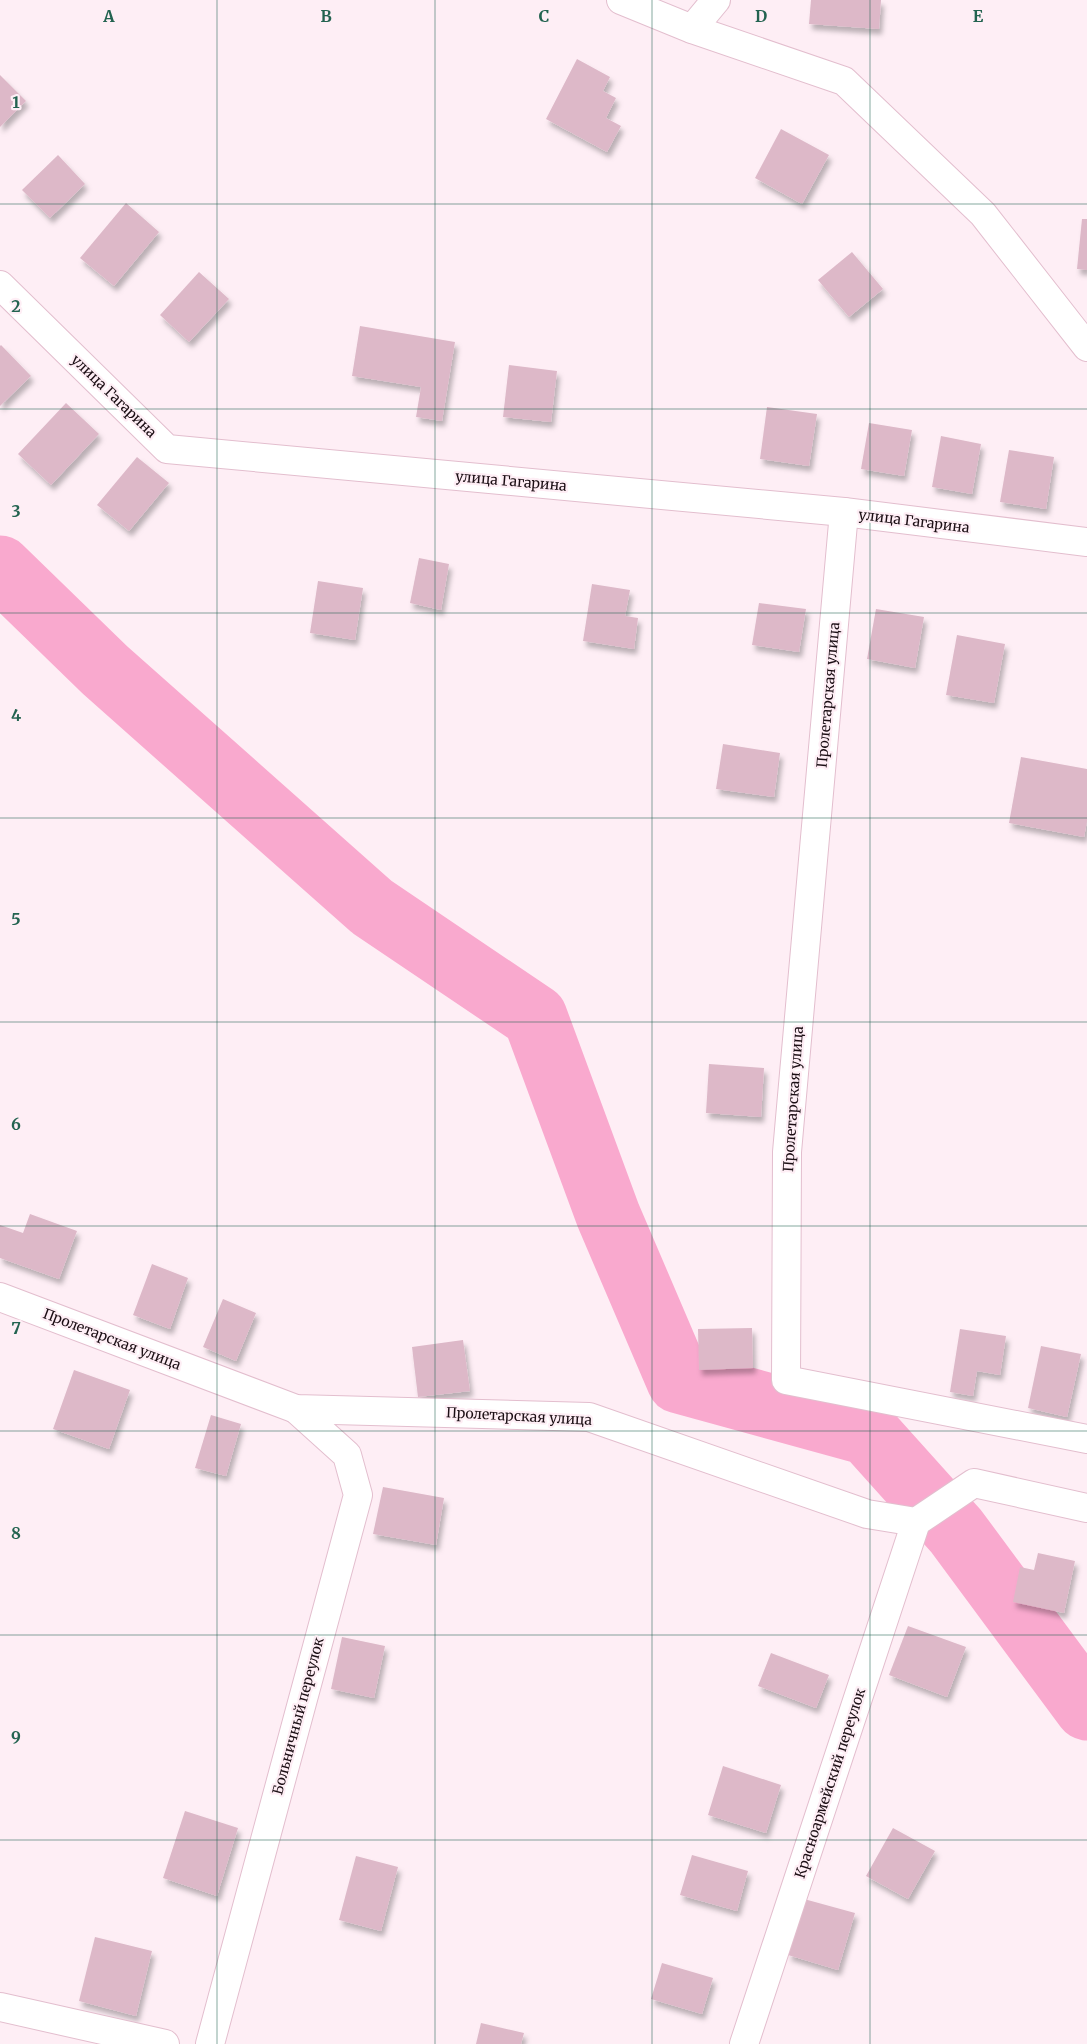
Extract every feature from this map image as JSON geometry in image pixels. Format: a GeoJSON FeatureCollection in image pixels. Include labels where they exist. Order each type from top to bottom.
{"type":"FeatureCollection","features":[{"type":"Feature","properties":{"kind":"street"},"geometry":{"type":"LineString","coordinates":[[621,0],[692,29],[844,81],[983,214],[1087,347]]}},
{"type":"Feature","properties":{"kind":"street"},"geometry":{"type":"LineString","coordinates":[[692,29],[716,0]]}},
{"type":"Feature","properties":{"kind":"street","name":"улица Гагарина"},"geometry":{"type":"LineString","coordinates":[[0,285],[167,449],[844,512],[1087,542]]}},
{"type":"Feature","properties":{"kind":"street","name":"Пролетарская улица"},"geometry":{"type":"LineString","coordinates":[[844,512],[787,1152],[786,1380],[1087,1439]]}},
{"type":"Feature","properties":{"kind":"street","name":"Пролетарская улица"},"geometry":{"type":"LineString","coordinates":[[0,1296],[296,1409],[589,1416],[867,1514],[917,1521]]}},
{"type":"Feature","properties":{"kind":"street","name":"Больничный переулок"},"geometry":{"type":"LineString","coordinates":[[210,2044],[358,1496],[347,1456],[296,1409]]}},
{"type":"Feature","properties":{"kind":"street"},"geometry":{"type":"LineString","coordinates":[[917,1521],[974,1483],[1087,1508]]}},
{"type":"Feature","properties":{"kind":"street","name":"Красноармейский переулок"},"geometry":{"type":"LineString","coordinates":[[744,2044],[917,1521]]}},
{"type":"Feature","properties":{"kind":"street"},"geometry":{"type":"LineString","coordinates":[[0,2007],[165,2044]]}},
{"type":"Feature","properties":{"kind":"building"},"geometry":{"type":"Polygon","coordinates":[[[811,0],[881,0],[879,29],[809,24],[811,0]]]}},
{"type":"Feature","properties":{"kind":"building"},"geometry":{"type":"Polygon","coordinates":[[[577,59],[610,77],[603,91],[616,98],[606,118],[621,126],[607,152],[546,119],[577,59]]]}},
{"type":"Feature","properties":{"kind":"building"},"geometry":{"type":"Polygon","coordinates":[[[0,75],[26,101],[0,127],[0,75]]]}},
{"type":"Feature","properties":{"kind":"building"},"geometry":{"type":"Polygon","coordinates":[[[781,129],[829,155],[802,204],[755,178],[781,129]]]}},
{"type":"Feature","properties":{"kind":"building"},"geometry":{"type":"Polygon","coordinates":[[[58,155],[85,184],[50,218],[22,190],[58,155]]]}},
{"type":"Feature","properties":{"kind":"building"},"geometry":{"type":"Polygon","coordinates":[[[126,203],[159,232],[114,286],[80,258],[126,203]]]}},
{"type":"Feature","properties":{"kind":"building"},"geometry":{"type":"Polygon","coordinates":[[[1082,219],[1087,219],[1087,270],[1077,269],[1082,219]]]}},
{"type":"Feature","properties":{"kind":"building"},"geometry":{"type":"Polygon","coordinates":[[[852,252],[883,289],[849,317],[818,280],[852,252]]]}},
{"type":"Feature","properties":{"kind":"building"},"geometry":{"type":"Polygon","coordinates":[[[199,272],[229,299],[189,342],[160,315],[199,272]]]}},
{"type":"Feature","properties":{"kind":"building"},"geometry":{"type":"Polygon","coordinates":[[[360,326],[455,342],[442,421],[416,417],[421,387],[352,376],[360,326]]]}},
{"type":"Feature","properties":{"kind":"building"},"geometry":{"type":"Polygon","coordinates":[[[0,346],[31,376],[0,406],[0,346]]]}},
{"type":"Feature","properties":{"kind":"building"},"geometry":{"type":"Polygon","coordinates":[[[509,365],[557,371],[551,422],[503,417],[509,365]]]}},
{"type":"Feature","properties":{"kind":"building"},"geometry":{"type":"Polygon","coordinates":[[[66,403],[99,434],[51,485],[18,454],[66,403]]]}},
{"type":"Feature","properties":{"kind":"building"},"geometry":{"type":"Polygon","coordinates":[[[767,407],[817,414],[809,466],[760,459],[767,407]]]}},
{"type":"Feature","properties":{"kind":"building"},"geometry":{"type":"Polygon","coordinates":[[[869,423],[912,430],[904,476],[861,469],[869,423]]]}},
{"type":"Feature","properties":{"kind":"building"},"geometry":{"type":"Polygon","coordinates":[[[941,436],[981,444],[972,494],[932,487],[941,436]]]}},
{"type":"Feature","properties":{"kind":"building"},"geometry":{"type":"Polygon","coordinates":[[[1009,450],[1054,457],[1046,509],[1000,502],[1009,450]]]}},
{"type":"Feature","properties":{"kind":"building"},"geometry":{"type":"Polygon","coordinates":[[[137,457],[169,483],[129,531],[97,505],[137,457]]]}},
{"type":"Feature","properties":{"kind":"building"},"geometry":{"type":"Polygon","coordinates":[[[419,558],[449,564],[441,610],[410,603],[419,558]]]}},
{"type":"Feature","properties":{"kind":"building"},"geometry":{"type":"Polygon","coordinates":[[[318,581],[363,588],[355,640],[310,633],[318,581]]]}},
{"type":"Feature","properties":{"kind":"building"},"geometry":{"type":"Polygon","coordinates":[[[592,584],[630,590],[625,616],[638,618],[634,649],[583,641],[592,584]]]}},
{"type":"Feature","properties":{"kind":"building"},"geometry":{"type":"Polygon","coordinates":[[[759,603],[806,609],[799,652],[752,645],[759,603]]]}},
{"type":"Feature","properties":{"kind":"building"},"geometry":{"type":"Polygon","coordinates":[[[876,609],[924,617],[915,668],[867,659],[876,609]]]}},
{"type":"Feature","properties":{"kind":"building"},"geometry":{"type":"Polygon","coordinates":[[[957,635],[1005,644],[994,703],[946,695],[957,635]]]}},
{"type":"Feature","properties":{"kind":"building"},"geometry":{"type":"Polygon","coordinates":[[[723,744],[780,753],[774,797],[716,789],[723,744]]]}},
{"type":"Feature","properties":{"kind":"building"},"geometry":{"type":"Polygon","coordinates":[[[1021,757],[1087,769],[1087,821],[1084,837],[1009,823],[1021,757]]]}},
{"type":"Feature","properties":{"kind":"building"},"geometry":{"type":"Polygon","coordinates":[[[709,1064],[764,1068],[761,1117],[706,1113],[709,1064]]]}},
{"type":"Feature","properties":{"kind":"building"},"geometry":{"type":"Polygon","coordinates":[[[30,1214],[77,1231],[59,1279],[0,1258],[0,1225],[23,1233],[30,1214]]]}},
{"type":"Feature","properties":{"kind":"building"},"geometry":{"type":"Polygon","coordinates":[[[152,1264],[188,1278],[170,1329],[133,1315],[152,1264]]]}},
{"type":"Feature","properties":{"kind":"building"},"geometry":{"type":"Polygon","coordinates":[[[223,1299],[256,1313],[236,1361],[203,1347],[223,1299]]]}},
{"type":"Feature","properties":{"kind":"building"},"geometry":{"type":"Polygon","coordinates":[[[752,1328],[753,1368],[699,1370],[698,1329],[752,1328]]]}},
{"type":"Feature","properties":{"kind":"building"},"geometry":{"type":"Polygon","coordinates":[[[960,1329],[1006,1336],[1000,1375],[977,1371],[973,1396],[950,1392],[960,1329]]]}},
{"type":"Feature","properties":{"kind":"building"},"geometry":{"type":"Polygon","coordinates":[[[463,1340],[470,1391],[418,1397],[412,1347],[463,1340]]]}},
{"type":"Feature","properties":{"kind":"building"},"geometry":{"type":"Polygon","coordinates":[[[1041,1346],[1081,1354],[1067,1417],[1028,1408],[1041,1346]]]}},
{"type":"Feature","properties":{"kind":"building"},"geometry":{"type":"Polygon","coordinates":[[[74,1370],[130,1390],[109,1449],[53,1429],[74,1370]]]}},
{"type":"Feature","properties":{"kind":"building"},"geometry":{"type":"Polygon","coordinates":[[[211,1415],[241,1424],[226,1476],[195,1468],[211,1415]]]}},
{"type":"Feature","properties":{"kind":"building"},"geometry":{"type":"Polygon","coordinates":[[[383,1487],[444,1498],[436,1545],[373,1534],[383,1487]]]}},
{"type":"Feature","properties":{"kind":"building"},"geometry":{"type":"Polygon","coordinates":[[[1038,1553],[1075,1561],[1064,1613],[1013,1602],[1020,1567],[1034,1570],[1038,1553]]]}},
{"type":"Feature","properties":{"kind":"building"},"geometry":{"type":"Polygon","coordinates":[[[908,1626],[966,1647],[947,1697],[889,1675],[908,1626]]]}},
{"type":"Feature","properties":{"kind":"building"},"geometry":{"type":"Polygon","coordinates":[[[342,1637],[385,1646],[374,1698],[331,1689],[342,1637]]]}},
{"type":"Feature","properties":{"kind":"building"},"geometry":{"type":"Polygon","coordinates":[[[771,1653],[829,1675],[816,1708],[758,1686],[771,1653]]]}},
{"type":"Feature","properties":{"kind":"building"},"geometry":{"type":"Polygon","coordinates":[[[723,1766],[781,1785],[766,1833],[708,1815],[723,1766]]]}},
{"type":"Feature","properties":{"kind":"building"},"geometry":{"type":"Polygon","coordinates":[[[185,1811],[238,1828],[217,1896],[163,1878],[185,1811]]]}},
{"type":"Feature","properties":{"kind":"building"},"geometry":{"type":"Polygon","coordinates":[[[893,1828],[935,1851],[908,1899],[866,1876],[893,1828]]]}},
{"type":"Feature","properties":{"kind":"building"},"geometry":{"type":"Polygon","coordinates":[[[692,1855],[748,1871],[737,1911],[680,1895],[692,1855]]]}},
{"type":"Feature","properties":{"kind":"building"},"geometry":{"type":"Polygon","coordinates":[[[356,1856],[398,1867],[381,1931],[339,1920],[356,1856]]]}},
{"type":"Feature","properties":{"kind":"building"},"geometry":{"type":"Polygon","coordinates":[[[804,1899],[855,1913],[838,1970],[788,1955],[804,1899]]]}},
{"type":"Feature","properties":{"kind":"building"},"geometry":{"type":"Polygon","coordinates":[[[95,1937],[152,1951],[136,2016],[79,2001],[95,1937]]]}},
{"type":"Feature","properties":{"kind":"building"},"geometry":{"type":"Polygon","coordinates":[[[662,1963],[713,1978],[702,2014],[651,1999],[662,1963]]]}},
{"type":"Feature","properties":{"kind":"building"},"geometry":{"type":"Polygon","coordinates":[[[481,2023],[524,2033],[521,2044],[476,2044],[481,2023]]]}},
{"type":"Feature","properties":{"kind":"waterway"},"geometry":{"type":"LineString","coordinates":[[0,568],[105,670],[372,907],[535,1017],[608,1215],[679,1381],[868,1433],[956,1531],[1087,1708]]}}]}
